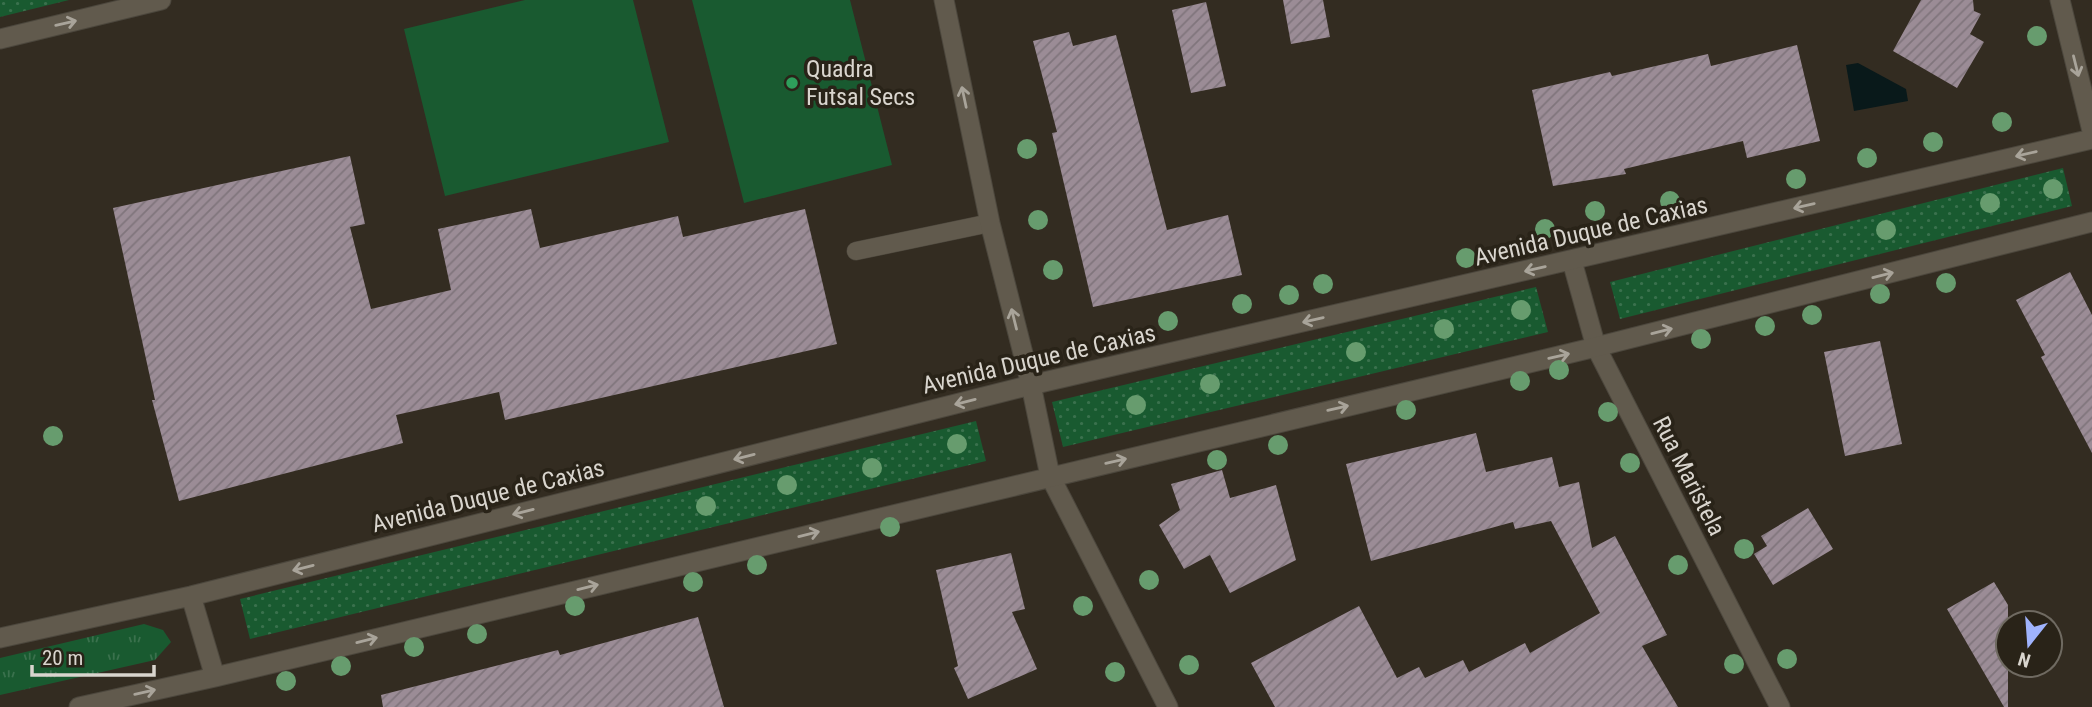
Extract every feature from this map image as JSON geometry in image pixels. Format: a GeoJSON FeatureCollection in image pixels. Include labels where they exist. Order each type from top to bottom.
{"type":"FeatureCollection","features":[{"type":"Feature","properties":{"kind":"street"},"geometry":{"type":"LineString","coordinates":[[0,38],[161,0]]}},
{"type":"Feature","properties":{"kind":"street"},"geometry":{"type":"LineString","coordinates":[[944,0],[990,223],[1031,385],[1050,476],[1168,707]]}},
{"type":"Feature","properties":{"kind":"street"},"geometry":{"type":"LineString","coordinates":[[2060,0],[2092,131]]}},
{"type":"Feature","properties":{"kind":"street","name":"Avenida Duque de Caxias"},"geometry":{"type":"LineString","coordinates":[[0,638],[191,596],[1031,385],[2092,139]]}},
{"type":"Feature","properties":{"kind":"street"},"geometry":{"type":"LineString","coordinates":[[79,707],[215,677],[1596,347],[2092,222]]}},
{"type":"Feature","properties":{"kind":"street","name":"Rua Maristela"},"geometry":{"type":"LineString","coordinates":[[1572,261],[1596,347],[1780,707]]}},
{"type":"Feature","properties":{"kind":"street"},"geometry":{"type":"LineString","coordinates":[[191,596],[215,677]]}},
{"type":"Feature","properties":{"kind":"lane"},"geometry":{"type":"LineString","coordinates":[[856,251],[990,223]]}},
{"type":"Feature","properties":{"kind":"green space"},"geometry":{"type":"Polygon","coordinates":[[[0,0],[69,0],[0,17],[0,0]]]}},
{"type":"Feature","properties":{"kind":"green space"},"geometry":{"type":"Polygon","coordinates":[[[525,0],[633,0],[669,142],[445,196],[404,29],[525,0]]]}},
{"type":"Feature","properties":{"kind":"green space","name":"Quadra Futsal Secs"},"geometry":{"type":"Polygon","coordinates":[[[692,0],[850,0],[892,165],[744,203],[692,0]]]}},
{"type":"Feature","properties":{"kind":"green space"},"geometry":{"type":"Polygon","coordinates":[[[2063,168],[2072,206],[1620,319],[1610,282],[2063,168]]]}},
{"type":"Feature","properties":{"kind":"green space"},"geometry":{"type":"Polygon","coordinates":[[[1536,287],[1548,332],[1063,447],[1052,402],[1536,287]]]}},
{"type":"Feature","properties":{"kind":"green space"},"geometry":{"type":"Polygon","coordinates":[[[976,421],[986,461],[250,639],[240,599],[976,421]]]}},
{"type":"Feature","properties":{"kind":"green space"},"geometry":{"type":"Polygon","coordinates":[[[144,624],[163,630],[171,642],[155,660],[0,695],[0,658],[144,624]]]}},
{"type":"Feature","properties":{"kind":"shaded area"},"geometry":{"type":"Polygon","coordinates":[[[1858,63],[1906,89],[1908,101],[1854,111],[1846,65],[1858,63]]]}},
{"type":"Feature","properties":{"kind":"building"},"geometry":{"type":"Polygon","coordinates":[[[1283,0],[1323,0],[1330,37],[1291,44],[1283,0]]]}},
{"type":"Feature","properties":{"kind":"building"},"geometry":{"type":"Polygon","coordinates":[[[1921,0],[1973,0],[1974,11],[1981,14],[1970,34],[1984,42],[1957,88],[1893,51],[1921,0]]]}},
{"type":"Feature","properties":{"kind":"building"},"geometry":{"type":"Polygon","coordinates":[[[1206,2],[1226,86],[1191,93],[1172,10],[1206,2]]]}},
{"type":"Feature","properties":{"kind":"building"},"geometry":{"type":"Polygon","coordinates":[[[1069,32],[1073,46],[1116,35],[1167,230],[1228,215],[1242,275],[1093,307],[1052,133],[1057,132],[1033,41],[1069,32]]]}},
{"type":"Feature","properties":{"kind":"building"},"geometry":{"type":"Polygon","coordinates":[[[1797,45],[1820,141],[1747,158],[1743,141],[1624,169],[1626,174],[1553,186],[1532,90],[1610,72],[1612,76],[1708,54],[1711,66],[1797,45]]]}},
{"type":"Feature","properties":{"kind":"building"},"geometry":{"type":"Polygon","coordinates":[[[350,156],[365,224],[350,227],[371,309],[451,290],[438,229],[531,209],[540,248],[678,216],[683,237],[805,209],[837,344],[505,420],[499,392],[396,415],[403,443],[179,501],[152,400],[155,400],[113,208],[350,156]]]}},
{"type":"Feature","properties":{"kind":"building"},"geometry":{"type":"Polygon","coordinates":[[[2070,272],[2092,315],[2092,453],[2041,357],[2045,355],[2016,300],[2070,272]]]}},
{"type":"Feature","properties":{"kind":"building"},"geometry":{"type":"Polygon","coordinates":[[[1880,341],[1902,444],[1845,456],[1824,352],[1880,341]]]}},
{"type":"Feature","properties":{"kind":"building"},"geometry":{"type":"Polygon","coordinates":[[[1476,433],[1486,472],[1552,457],[1559,487],[1579,482],[1592,548],[1615,536],[1667,635],[1642,646],[1678,707],[1275,707],[1251,663],[1359,606],[1397,678],[1419,667],[1425,678],[1463,660],[1469,672],[1525,643],[1530,653],[1600,613],[1551,521],[1515,529],[1513,522],[1371,561],[1346,464],[1476,433]]]}},
{"type":"Feature","properties":{"kind":"building"},"geometry":{"type":"Polygon","coordinates":[[[1222,470],[1230,498],[1276,485],[1296,560],[1230,593],[1210,555],[1184,569],[1159,525],[1180,510],[1171,484],[1222,470]]]}},
{"type":"Feature","properties":{"kind":"building"},"geometry":{"type":"Polygon","coordinates":[[[1808,508],[1833,549],[1773,585],[1754,554],[1767,546],[1761,536],[1808,508]]]}},
{"type":"Feature","properties":{"kind":"building"},"geometry":{"type":"Polygon","coordinates":[[[1011,553],[1025,609],[1012,612],[1037,669],[968,699],[954,668],[958,666],[936,570],[1011,553]]]}},
{"type":"Feature","properties":{"kind":"building"},"geometry":{"type":"Polygon","coordinates":[[[1994,582],[2008,605],[2008,609],[1994,609],[1994,679],[2008,679],[2008,707],[2004,707],[1947,609],[1994,582]]]}},
{"type":"Feature","properties":{"kind":"building"},"geometry":{"type":"Polygon","coordinates":[[[698,617],[724,707],[383,707],[381,695],[558,650],[560,655],[698,617]]]}},
{"type":"Feature","properties":{"kind":"place","name":"Quadra Futsal Secs"},"geometry":{"type":"Point","coordinates":[792,83]}}]}
